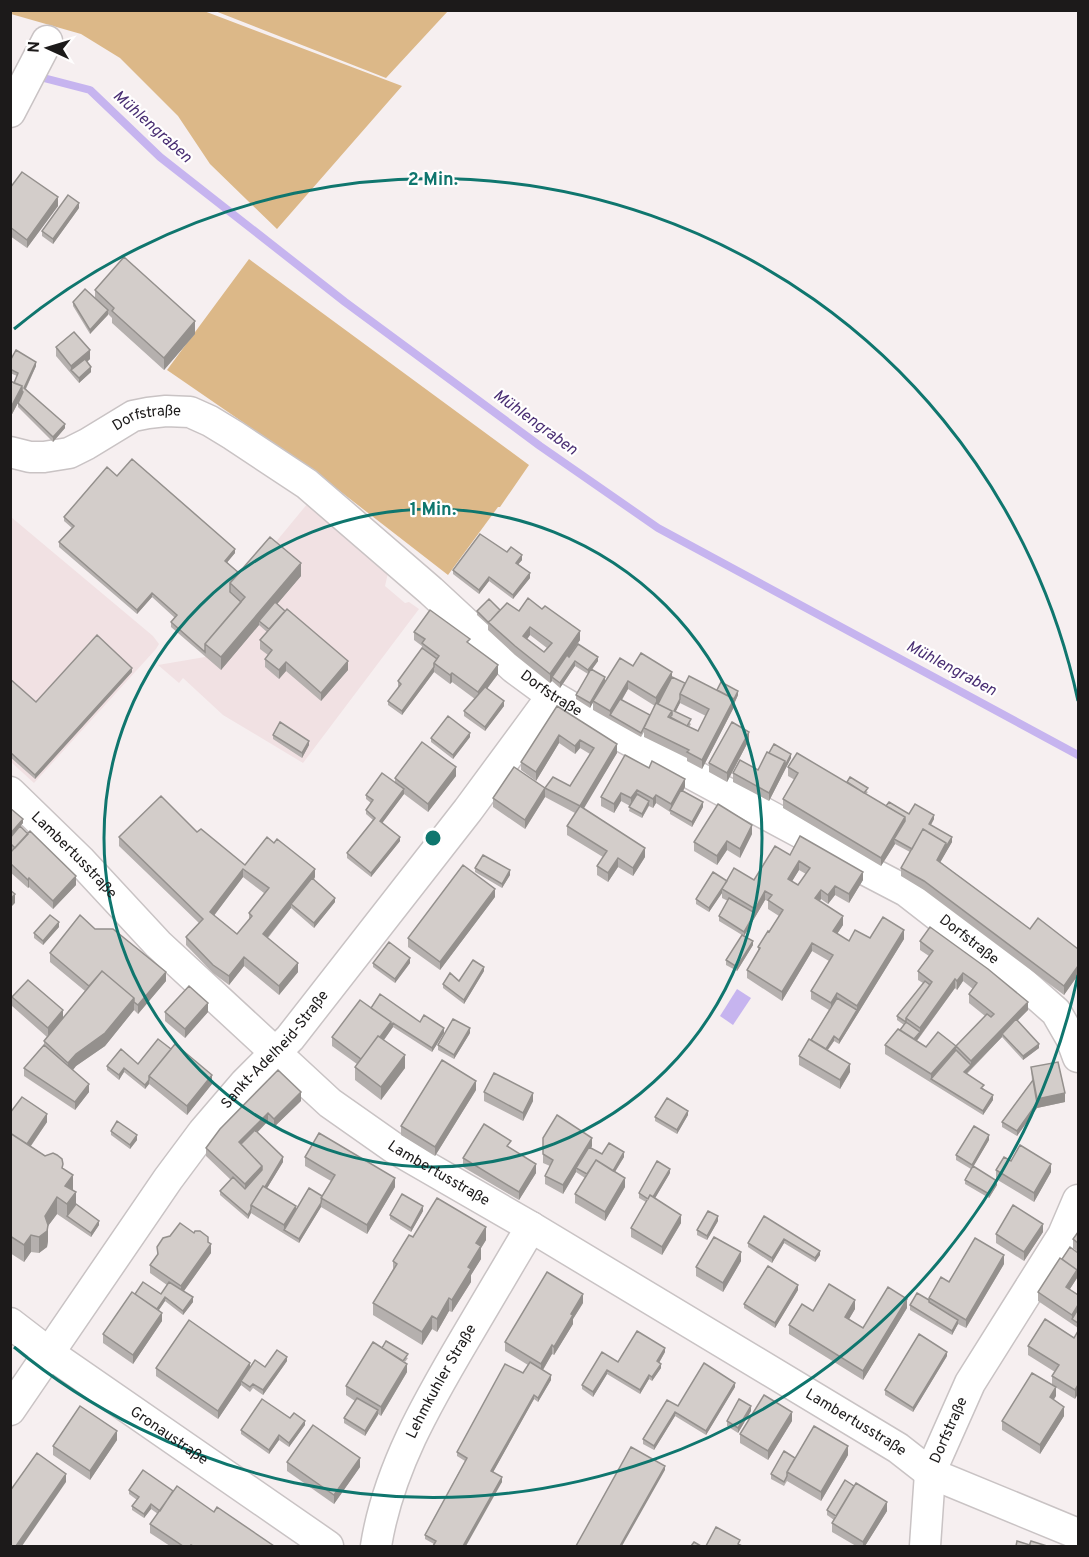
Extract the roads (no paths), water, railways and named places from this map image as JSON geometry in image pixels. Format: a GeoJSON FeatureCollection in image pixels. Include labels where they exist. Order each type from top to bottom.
{"type":"FeatureCollection","features":[{"type":"Feature","properties":{"kind":"street"},"geometry":{"type":"LineString","coordinates":[[13,107],[46,41]]}},
{"type":"Feature","properties":{"kind":"street","name":"Dorfstraße"},"geometry":{"type":"LineString","coordinates":[[10,452],[30,457],[69,453],[133,416],[166,411],[190,411],[233,435],[307,484],[431,591],[514,668],[552,696],[906,891],[1014,975],[1056,1012],[1071,1038],[1078,1058]]}},
{"type":"Feature","properties":{"kind":"street","name":"Sankt-Adelheid-Straße"},"geometry":{"type":"LineString","coordinates":[[10,1410],[168,1179],[196,1142],[245,1083],[290,1038],[468,810],[552,696]]}},
{"type":"Feature","properties":{"kind":"street","name":"Lambertusstraße"},"geometry":{"type":"LineString","coordinates":[[10,792],[80,860],[158,944],[330,1103],[394,1148],[531,1227],[898,1448],[930,1473],[1078,1534]]}},
{"type":"Feature","properties":{"kind":"street","name":"Dorfstraße"},"geometry":{"type":"LineString","coordinates":[[926,1546],[930,1473],[970,1383],[1063,1235],[1078,1200]]}},
{"type":"Feature","properties":{"kind":"street","name":"Lehmkuhler Straße"},"geometry":{"type":"LineString","coordinates":[[376,1546],[380,1521],[396,1471],[416,1427],[437,1386],[531,1227]]}},
{"type":"Feature","properties":{"kind":"street","name":"Gronaustraße"},"geometry":{"type":"LineString","coordinates":[[10,1323],[49,1353],[328,1546]]}},
{"type":"Feature","properties":{"kind":"waterway","name":"Mühlengraben"},"geometry":{"type":"LineString","coordinates":[[36,76],[90,90],[160,157],[345,302],[540,446],[658,528],[1078,755]]}}]}
